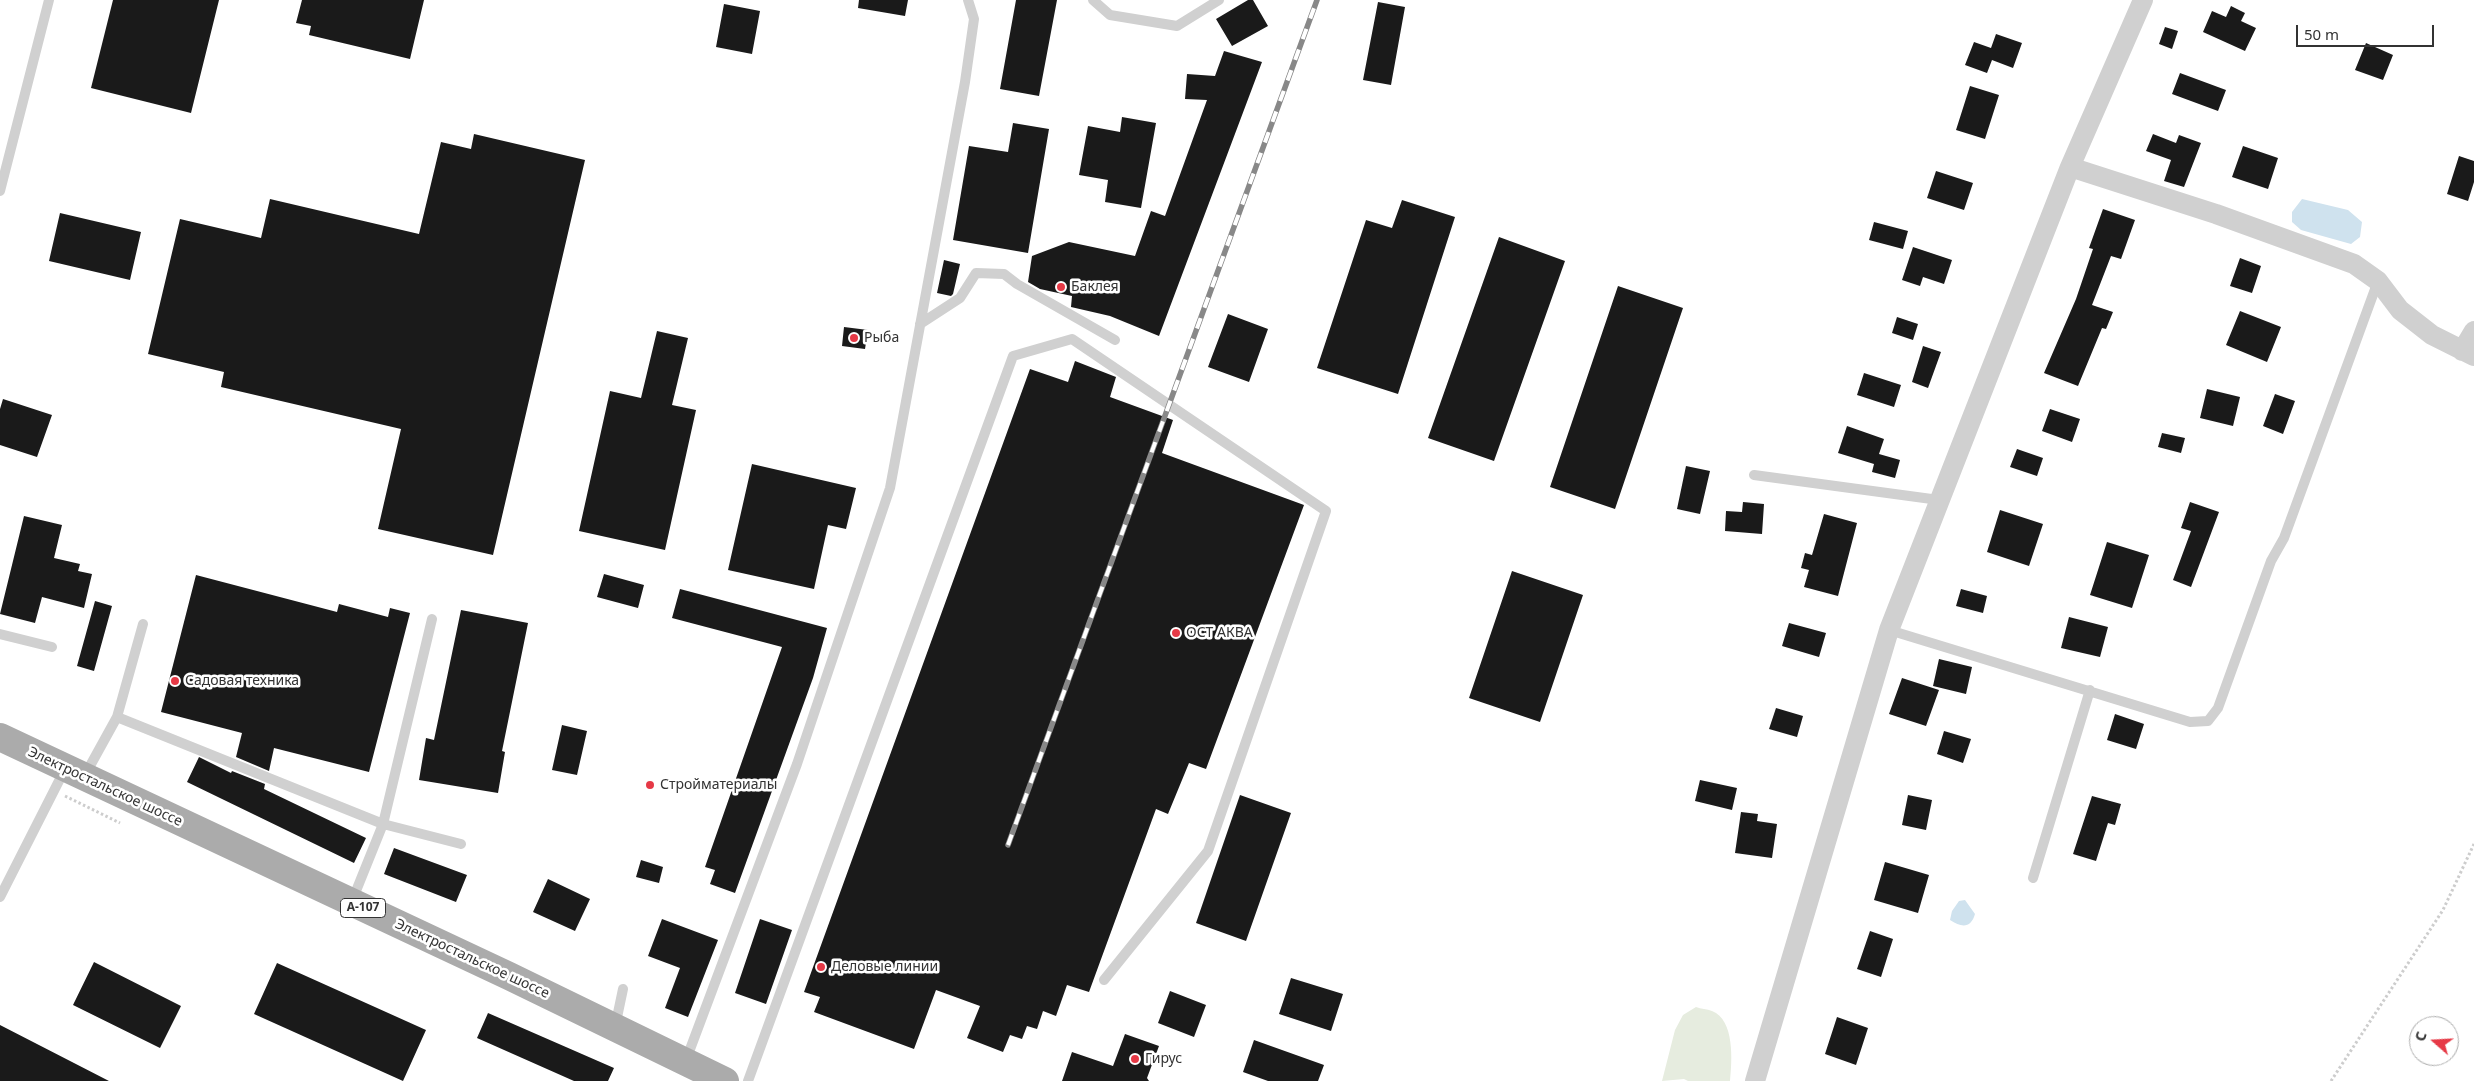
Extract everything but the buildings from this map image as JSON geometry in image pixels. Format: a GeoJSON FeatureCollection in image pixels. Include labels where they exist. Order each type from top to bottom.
{"type":"FeatureCollection","features":[{"type":"Feature","properties":{"kind":"main road","name":"Электростальское шоссе"},"geometry":{"type":"LineString","coordinates":[[0,737],[615,1027],[725,1081]]}},
{"type":"Feature","properties":{"kind":"street"},"geometry":{"type":"LineString","coordinates":[[1755,1081],[1888,630],[2070,167],[2143,0]]}},
{"type":"Feature","properties":{"kind":"street"},"geometry":{"type":"LineString","coordinates":[[2070,167],[2216,214],[2354,264],[2378,281],[2400,310],[2432,335],[2468,354],[2474,331]]}},
{"type":"Feature","properties":{"kind":"lane"},"geometry":{"type":"LineString","coordinates":[[0,192],[49,0]]}},
{"type":"Feature","properties":{"kind":"lane"},"geometry":{"type":"LineString","coordinates":[[685,1061],[797,764],[890,488],[966,73],[974,19],[968,0]]}},
{"type":"Feature","properties":{"kind":"lane"},"geometry":{"type":"LineString","coordinates":[[1093,0],[1110,15],[1177,26],[1219,0]]}},
{"type":"Feature","properties":{"kind":"lane"},"geometry":{"type":"LineString","coordinates":[[920,324],[960,298],[976,273],[1004,274],[1017,284],[1114,340]]}},
{"type":"Feature","properties":{"kind":"lane"},"geometry":{"type":"LineString","coordinates":[[1888,630],[2190,722],[2208,721],[2218,708],[2270,562],[2284,538],[2378,281]]}},
{"type":"Feature","properties":{"kind":"lane"},"geometry":{"type":"LineString","coordinates":[[748,1081],[1013,356],[1072,339],[1326,511],[1208,851],[1104,980]]}},
{"type":"Feature","properties":{"kind":"lane"},"geometry":{"type":"LineString","coordinates":[[1754,475],[1939,500]]}},
{"type":"Feature","properties":{"kind":"lane"},"geometry":{"type":"LineString","coordinates":[[351,902],[383,824],[432,620]]}},
{"type":"Feature","properties":{"kind":"lane"},"geometry":{"type":"LineString","coordinates":[[0,896],[74,773],[117,717],[143,624]]}},
{"type":"Feature","properties":{"kind":"lane"},"geometry":{"type":"LineString","coordinates":[[0,634],[52,647]]}},
{"type":"Feature","properties":{"kind":"lane"},"geometry":{"type":"LineString","coordinates":[[2033,878],[2090,690]]}},
{"type":"Feature","properties":{"kind":"lane"},"geometry":{"type":"LineString","coordinates":[[117,717],[383,824],[461,844]]}},
{"type":"Feature","properties":{"kind":"lane"},"geometry":{"type":"LineString","coordinates":[[615,1027],[623,989]]}},
{"type":"Feature","properties":{"kind":"path"},"geometry":{"type":"LineString","coordinates":[[2331,1081],[2443,910],[2474,844]]}},
{"type":"Feature","properties":{"kind":"shaded area"},"geometry":{"type":"Polygon","coordinates":[[[1696,1007],[1712,1011],[1725,1023],[1731,1052],[1730,1081],[1688,1081],[1684,1079],[1662,1081],[1675,1030],[1683,1015],[1696,1007]]]}},
{"type":"Feature","properties":{"kind":"water"},"geometry":{"type":"Polygon","coordinates":[[[2302,199],[2348,210],[2362,222],[2360,237],[2351,244],[2301,230],[2292,222],[2292,212],[2302,199]]]}},
{"type":"Feature","properties":{"kind":"water"},"geometry":{"type":"Polygon","coordinates":[[[1965,900],[1975,914],[1971,922],[1962,925],[1950,920],[1952,911],[1959,901],[1965,900]]]}},
{"type":"Feature","properties":{"kind":"railway"},"geometry":{"type":"LineString","coordinates":[[1008,845],[1317,0]]}},
{"type":"Feature","properties":{"kind":"place","name":"Баклея"},"geometry":{"type":"Point","coordinates":[1061,287]}},
{"type":"Feature","properties":{"kind":"place","name":"Рыба"},"geometry":{"type":"Point","coordinates":[854,338]}},
{"type":"Feature","properties":{"kind":"place","name":"ОСТ АКВА"},"geometry":{"type":"Point","coordinates":[1176,633]}},
{"type":"Feature","properties":{"kind":"place","name":"Садовая техника"},"geometry":{"type":"Point","coordinates":[175,681]}},
{"type":"Feature","properties":{"kind":"place","name":"Стройматериалы"},"geometry":{"type":"Point","coordinates":[650,785]}},
{"type":"Feature","properties":{"kind":"place","name":"Деловые линии"},"geometry":{"type":"Point","coordinates":[821,967]}},
{"type":"Feature","properties":{"kind":"place","name":"Гирус"},"geometry":{"type":"Point","coordinates":[1135,1059]}}]}
